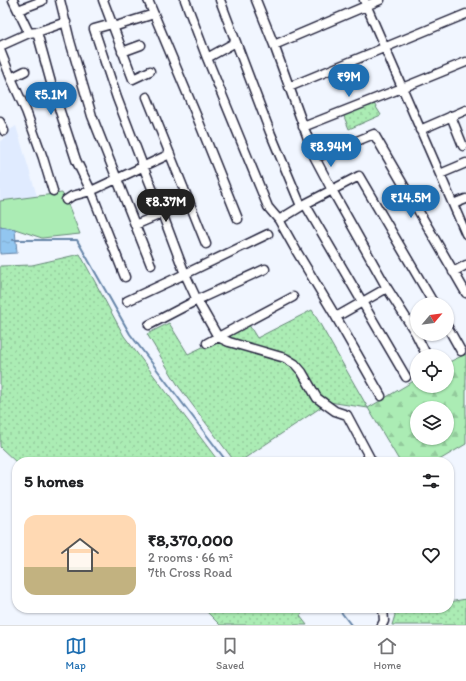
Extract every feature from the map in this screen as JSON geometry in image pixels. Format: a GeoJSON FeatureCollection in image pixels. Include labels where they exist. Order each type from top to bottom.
{"type":"FeatureCollection","features":[{"type":"Feature","properties":{"kind":"street"},"geometry":{"type":"LineString","coordinates":[[13,0],[33,32],[76,160],[91,190],[125,277]]}},
{"type":"Feature","properties":{"kind":"street"},"geometry":{"type":"LineString","coordinates":[[60,0],[70,42],[92,116],[151,265]]}},
{"type":"Feature","properties":{"kind":"street"},"geometry":{"type":"LineString","coordinates":[[148,0],[238,218]]}},
{"type":"Feature","properties":{"kind":"street"},"geometry":{"type":"LineString","coordinates":[[185,0],[268,207],[279,220],[381,396]]}},
{"type":"Feature","properties":{"kind":"street"},"geometry":{"type":"LineString","coordinates":[[220,0],[270,132],[303,205],[406,377]]}},
{"type":"Feature","properties":{"kind":"street"},"geometry":{"type":"LineString","coordinates":[[256,0],[315,158],[388,288],[410,323]]}},
{"type":"Feature","properties":{"kind":"street"},"geometry":{"type":"LineString","coordinates":[[274,45],[365,3],[380,0]]}},
{"type":"Feature","properties":{"kind":"street"},"geometry":{"type":"LineString","coordinates":[[18,10],[42,1]]}},
{"type":"Feature","properties":{"kind":"street"},"geometry":{"type":"LineString","coordinates":[[105,1],[122,52],[133,78],[150,71]]}},
{"type":"Feature","properties":{"kind":"street"},"geometry":{"type":"LineString","coordinates":[[365,3],[466,234]]}},
{"type":"Feature","properties":{"kind":"street"},"geometry":{"type":"LineString","coordinates":[[154,14],[94,29],[117,98],[143,166],[186,274],[198,300],[218,337],[236,344],[285,358],[295,364],[302,372],[317,398],[334,411],[347,415],[369,457]]}},
{"type":"Feature","properties":{"kind":"street"},"geometry":{"type":"LineString","coordinates":[[289,87],[466,14]]}},
{"type":"Feature","properties":{"kind":"street"},"geometry":{"type":"LineString","coordinates":[[0,46],[33,32],[66,22]]}},
{"type":"Feature","properties":{"kind":"street"},"geometry":{"type":"LineString","coordinates":[[207,58],[236,42]]}},
{"type":"Feature","properties":{"kind":"street"},"geometry":{"type":"LineString","coordinates":[[122,52],[141,46]]}},
{"type":"Feature","properties":{"kind":"street"},"geometry":{"type":"LineString","coordinates":[[0,50],[26,111],[53,191]]}},
{"type":"Feature","properties":{"kind":"street"},"geometry":{"type":"LineString","coordinates":[[303,127],[466,62]]}},
{"type":"Feature","properties":{"kind":"street"},"geometry":{"type":"LineString","coordinates":[[11,78],[25,72]]}},
{"type":"Feature","properties":{"kind":"street"},"geometry":{"type":"LineString","coordinates":[[147,97],[206,244]]}},
{"type":"Feature","properties":{"kind":"street"},"geometry":{"type":"LineString","coordinates":[[420,130],[466,110]]}},
{"type":"Feature","properties":{"kind":"street"},"geometry":{"type":"LineString","coordinates":[[451,116],[463,146]]}},
{"type":"Feature","properties":{"kind":"street"},"geometry":{"type":"LineString","coordinates":[[0,122],[4,131]]}},
{"type":"Feature","properties":{"kind":"street"},"geometry":{"type":"LineString","coordinates":[[315,158],[374,134],[466,293]]}},
{"type":"Feature","properties":{"kind":"street"},"geometry":{"type":"LineString","coordinates":[[66,200],[72,196],[91,190],[170,154]]}},
{"type":"Feature","properties":{"kind":"street"},"geometry":{"type":"LineString","coordinates":[[440,174],[466,163]]}},
{"type":"Feature","properties":{"kind":"street"},"geometry":{"type":"LineString","coordinates":[[279,220],[303,205],[359,176],[430,297]]}},
{"type":"Feature","properties":{"kind":"street"},"geometry":{"type":"LineString","coordinates":[[453,204],[466,199]]}},
{"type":"Feature","properties":{"kind":"street"},"geometry":{"type":"LineString","coordinates":[[135,225],[189,202]]}},
{"type":"Feature","properties":{"kind":"street"},"geometry":{"type":"LineString","coordinates":[[127,301],[268,234]]}},
{"type":"Feature","properties":{"kind":"street"},"geometry":{"type":"LineString","coordinates":[[453,272],[466,265]]}},
{"type":"Feature","properties":{"kind":"street"},"geometry":{"type":"LineString","coordinates":[[149,325],[198,300],[266,269]]}},
{"type":"Feature","properties":{"kind":"street"},"geometry":{"type":"LineString","coordinates":[[336,317],[388,288]]}},
{"type":"Feature","properties":{"kind":"street"},"geometry":{"type":"LineString","coordinates":[[207,343],[293,297]]}},
{"type":"Feature","properties":{"kind":"street"},"geometry":{"type":"LineString","coordinates":[[454,338],[461,351]]}},
{"type":"Feature","properties":{"kind":"street"},"geometry":{"type":"LineString","coordinates":[[382,625],[384,621],[383,613]]}},
{"type":"Feature","properties":{"kind":"shaded area"},"geometry":{"type":"Polygon","coordinates":[[[16,126],[37,196],[0,201],[0,141],[6,138],[4,134],[16,126]]]}},
{"type":"Feature","properties":{"kind":"green space"},"geometry":{"type":"Polygon","coordinates":[[[373,102],[381,115],[349,129],[343,114],[373,102]]]}},
{"type":"Feature","properties":{"kind":"green space"},"geometry":{"type":"Polygon","coordinates":[[[62,193],[80,234],[42,238],[15,229],[0,226],[0,201],[62,193]]]}},
{"type":"Feature","properties":{"kind":"green space"},"geometry":{"type":"Polygon","coordinates":[[[80,254],[124,336],[215,457],[12,457],[12,458],[0,447],[0,266],[32,265],[80,254]]]}},
{"type":"Feature","properties":{"kind":"green space"},"geometry":{"type":"Polygon","coordinates":[[[312,310],[368,408],[329,402],[246,457],[231,457],[179,387],[147,334],[169,323],[188,354],[249,325],[257,338],[312,310]]]}},
{"type":"Feature","properties":{"kind":"green space"},"geometry":{"type":"Polygon","coordinates":[[[466,354],[466,444],[444,457],[397,457],[368,408],[410,383],[410,393],[454,393],[454,360],[466,354]]]}},
{"type":"Feature","properties":{"kind":"green space"},"geometry":{"type":"Polygon","coordinates":[[[466,599],[466,625],[392,625],[394,613],[454,613],[454,601],[466,599]]]}},
{"type":"Feature","properties":{"kind":"green space"},"geometry":{"type":"Polygon","coordinates":[[[208,613],[302,613],[300,616],[307,625],[220,625],[208,613]]]}},
{"type":"Feature","properties":{"kind":"water"},"geometry":{"type":"Polygon","coordinates":[[[0,226],[15,229],[17,253],[0,254],[0,226]]]}},
{"type":"Feature","properties":{"kind":"waterway"},"geometry":{"type":"LineString","coordinates":[[13,240],[77,240],[130,334],[223,457]]}},
{"type":"Feature","properties":{"kind":"waterway"},"geometry":{"type":"LineString","coordinates":[[342,613],[351,625]]}}]}
